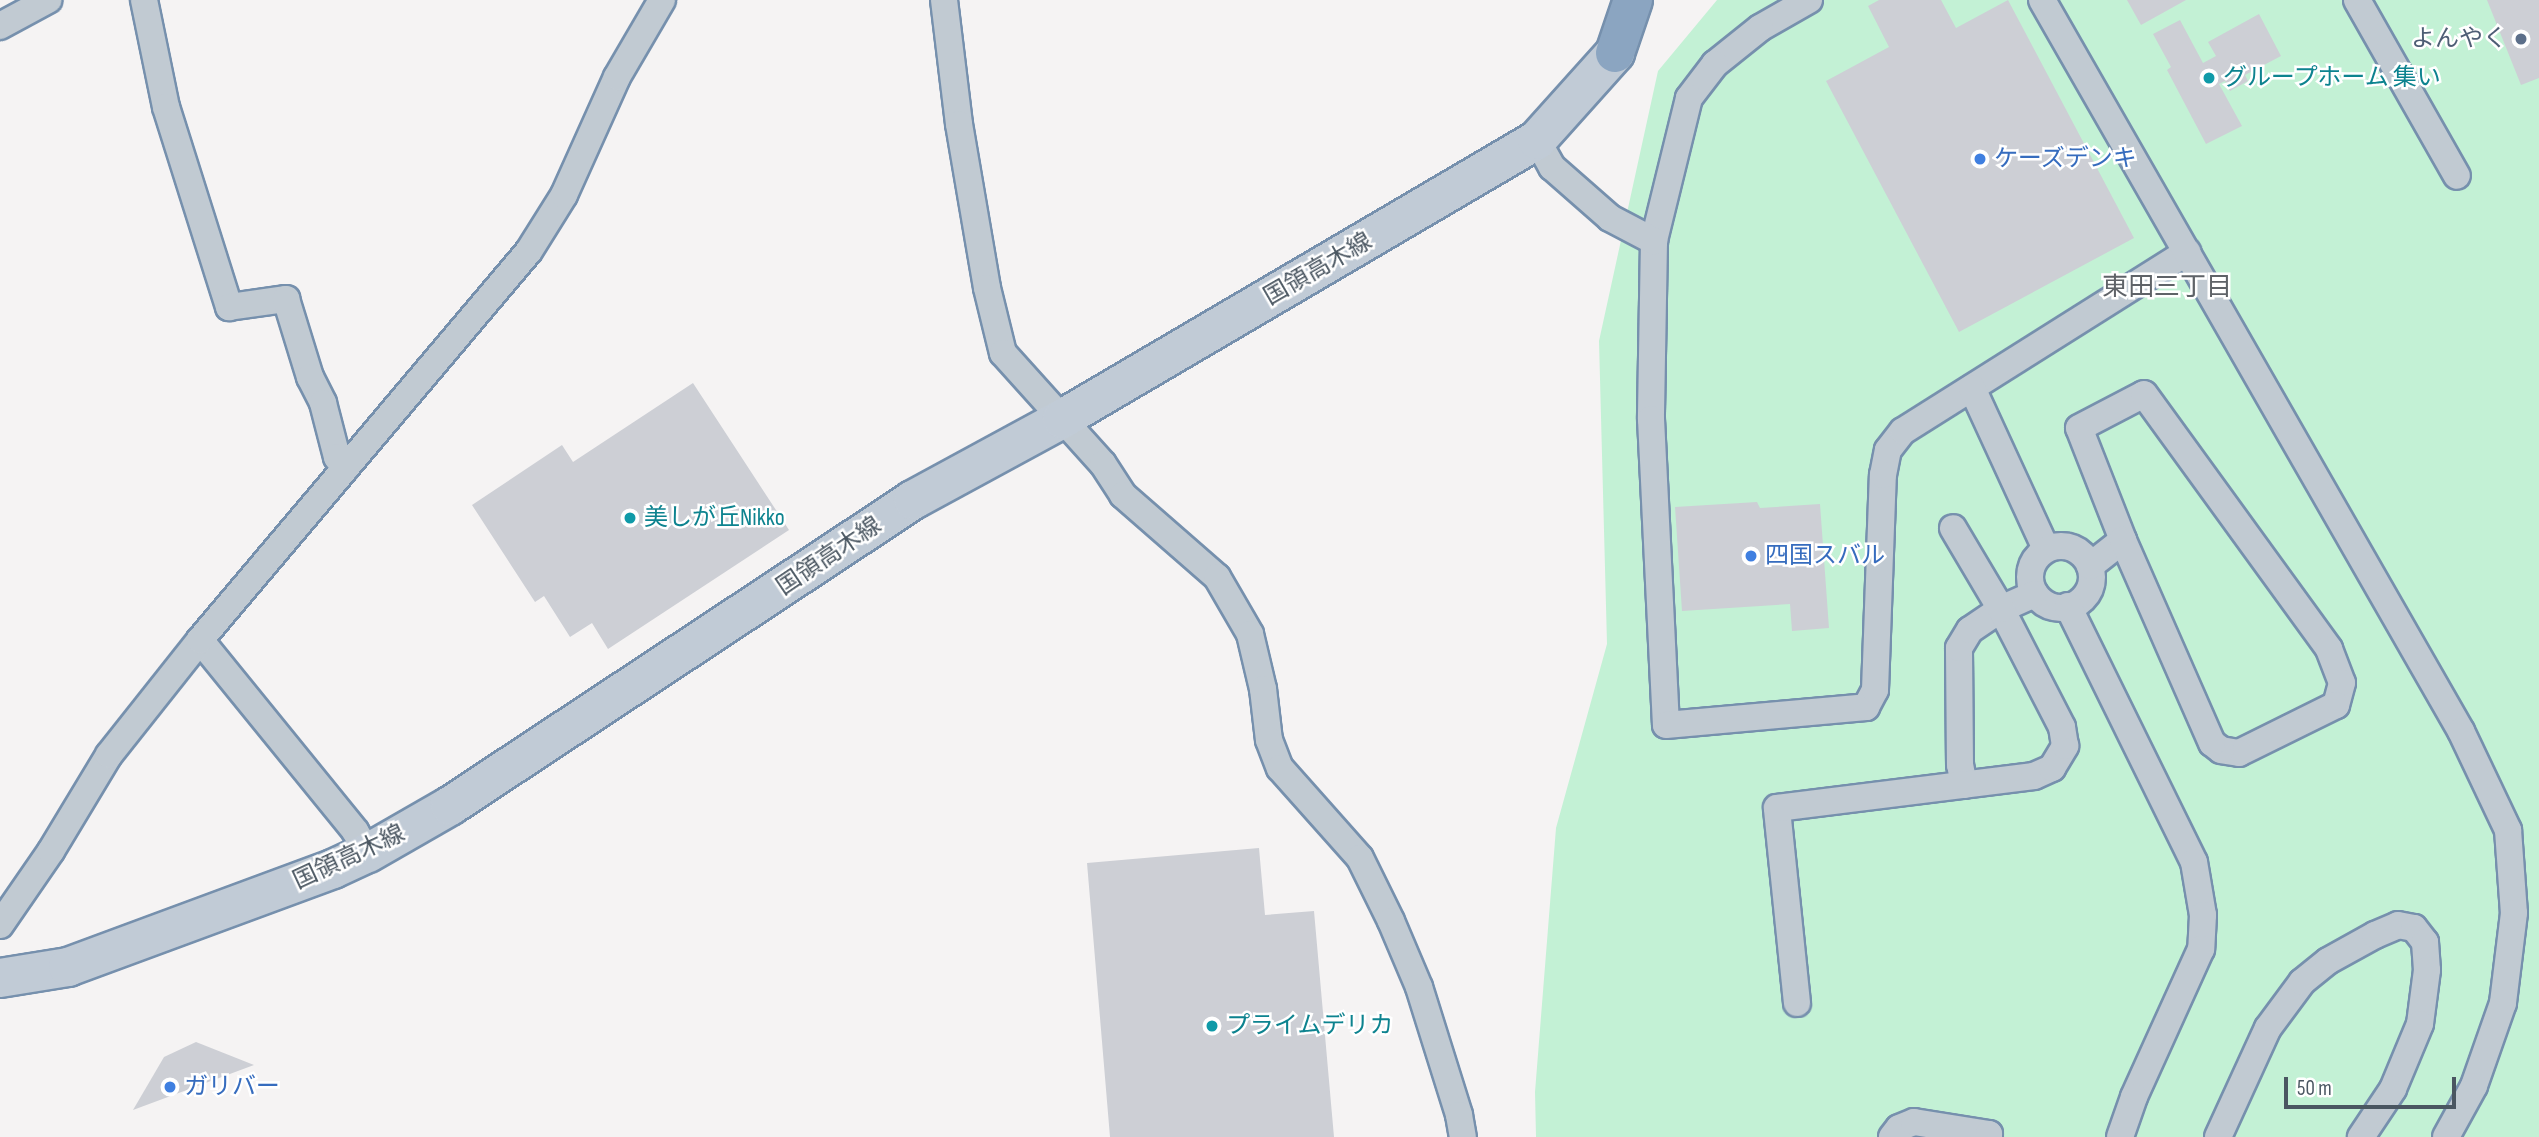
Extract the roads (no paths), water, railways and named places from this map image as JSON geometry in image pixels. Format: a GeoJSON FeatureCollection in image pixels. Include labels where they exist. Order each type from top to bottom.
{"type":"FeatureCollection","features":[{"type":"Feature","properties":{"kind":"highway"},"geometry":{"type":"LineString","coordinates":[[1615,53],[1633,0]]}},
{"type":"Feature","properties":{"kind":"main road","name":"国領高木線"},"geometry":{"type":"LineString","coordinates":[[0,978],[68,967],[368,853],[450,806],[554,740],[913,500],[1062,419],[1537,140],[1615,53]]}},
{"type":"Feature","properties":{"kind":"street"},"geometry":{"type":"LineString","coordinates":[[0,26],[48,0]]}},
{"type":"Feature","properties":{"kind":"street"},"geometry":{"type":"LineString","coordinates":[[144,0],[166,107],[229,307],[286,299],[310,377],[323,403],[337,457],[345,468]]}},
{"type":"Feature","properties":{"kind":"street"},"geometry":{"type":"LineString","coordinates":[[0,925],[51,851],[109,755],[200,640],[529,251],[564,195],[617,77],[662,0]]}},
{"type":"Feature","properties":{"kind":"street"},"geometry":{"type":"LineString","coordinates":[[944,0],[959,124],[987,288],[1003,353],[1103,464],[1123,495],[1217,577],[1250,634],[1263,689],[1269,740],[1280,768],[1360,858],[1391,920],[1419,988],[1459,1115],[1463,1137]]}},
{"type":"Feature","properties":{"kind":"street"},"geometry":{"type":"LineString","coordinates":[[1809,0],[1759,29],[1715,64],[1689,98],[1654,241],[1651,419],[1667,725],[1866,707],[1875,690],[1883,475],[1888,450],[1903,431],[2187,253]]}},
{"type":"Feature","properties":{"kind":"street"},"geometry":{"type":"LineString","coordinates":[[2042,0],[2461,731],[2508,830],[2514,912],[2503,1003],[2474,1086],[2446,1137]]}},
{"type":"Feature","properties":{"kind":"street"},"geometry":{"type":"LineString","coordinates":[[2357,0],[2457,176]]}},
{"type":"Feature","properties":{"kind":"street"},"geometry":{"type":"LineString","coordinates":[[1537,140],[1552,167],[1610,218],[1654,241]]}},
{"type":"Feature","properties":{"kind":"street"},"geometry":{"type":"LineString","coordinates":[[1972,388],[2046,550]]}},
{"type":"Feature","properties":{"kind":"street"},"geometry":{"type":"LineString","coordinates":[[2144,394],[2329,649],[2342,683],[2336,705],[2239,752],[2221,750],[2212,743],[2123,540],[2080,428],[2144,394]]}},
{"type":"Feature","properties":{"kind":"street"},"geometry":{"type":"LineString","coordinates":[[1797,1003],[1777,808],[2035,776],[2052,768],[2065,746],[2062,727],[2001,610],[1953,527]]}},
{"type":"Feature","properties":{"kind":"street"},"geometry":{"type":"LineString","coordinates":[[2090,566],[2123,540]]}},
{"type":"Feature","properties":{"kind":"street"},"geometry":{"type":"LineString","coordinates":[[2056,546],[2076,550],[2090,566],[2091,576],[2085,595],[2068,607],[2050,606],[2035,594],[2031,584],[2032,565],[2046,550],[2056,546]]}},
{"type":"Feature","properties":{"kind":"street"},"geometry":{"type":"LineString","coordinates":[[1964,785],[1960,765],[1959,648],[1969,630],[2001,610],[2035,594]]}},
{"type":"Feature","properties":{"kind":"street"},"geometry":{"type":"LineString","coordinates":[[2068,607],[2194,862],[2203,915],[2201,949],[2134,1097],[2120,1137]]}},
{"type":"Feature","properties":{"kind":"street"},"geometry":{"type":"LineString","coordinates":[[200,640],[355,831],[368,853]]}},
{"type":"Feature","properties":{"kind":"street"},"geometry":{"type":"LineString","coordinates":[[2218,1137],[2268,1028],[2302,982],[2328,961],[2375,935],[2398,925],[2414,928],[2425,942],[2427,970],[2420,1024],[2393,1089],[2361,1137]]}},
{"type":"Feature","properties":{"kind":"street"},"geometry":{"type":"LineString","coordinates":[[1892,1137],[1899,1128],[1914,1122],[1989,1134],[1989,1137]]}},
{"type":"Feature","properties":{"kind":"place","name":"よんやく"},"geometry":{"type":"Point","coordinates":[2521,39]}},
{"type":"Feature","properties":{"kind":"place","name":"グループホーム 集い"},"geometry":{"type":"Point","coordinates":[2209,78]}},
{"type":"Feature","properties":{"kind":"place","name":"ケーズデンキ"},"geometry":{"type":"Point","coordinates":[1980,159]}},
{"type":"Feature","properties":{"kind":"place","name":"美しが丘Nikko"},"geometry":{"type":"Point","coordinates":[630,518]}},
{"type":"Feature","properties":{"kind":"place","name":"四国スバル"},"geometry":{"type":"Point","coordinates":[1751,556]}},
{"type":"Feature","properties":{"kind":"place","name":"プライムデリカ"},"geometry":{"type":"Point","coordinates":[1212,1026]}},
{"type":"Feature","properties":{"kind":"place","name":"ガリバー"},"geometry":{"type":"Point","coordinates":[170,1087]}},
{"type":"Feature","properties":{"kind":"district","name":"東田三丁目"},"geometry":{"type":"Point","coordinates":[2167,288]}}]}
